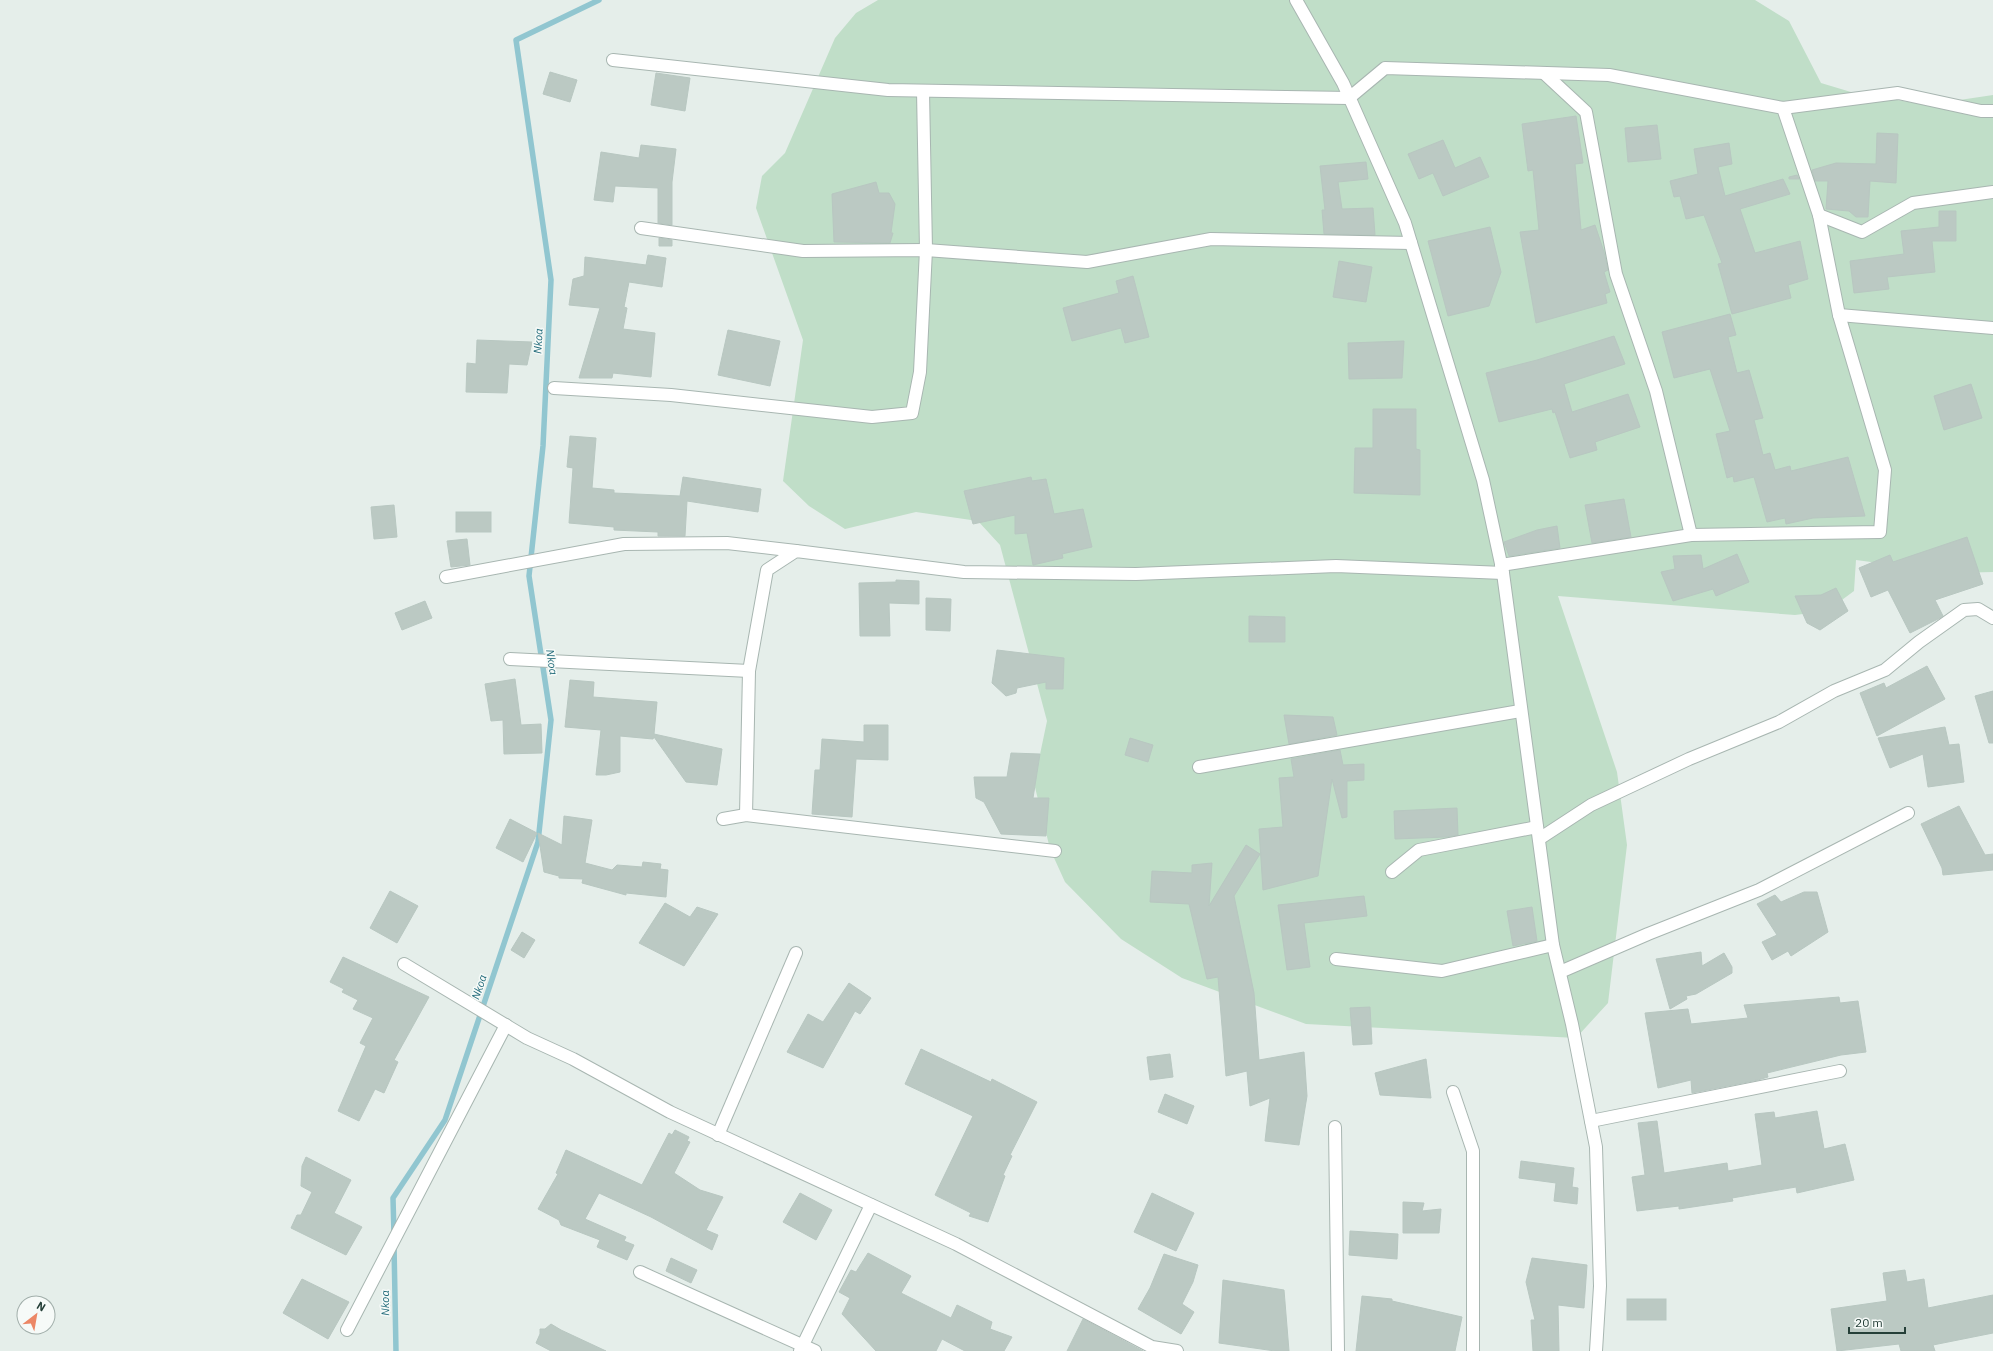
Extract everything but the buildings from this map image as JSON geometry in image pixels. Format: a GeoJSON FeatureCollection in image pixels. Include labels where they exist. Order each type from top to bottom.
{"type":"FeatureCollection","features":[{"type":"Feature","properties":{"kind":"street"},"geometry":{"type":"LineString","coordinates":[[1296,0],[1349,98],[1405,222],[1483,480],[1502,569],[1520,711],[1553,945],[1560,972],[1596,1147],[1600,1286],[1596,1351]]}},
{"type":"Feature","properties":{"kind":"street"},"geometry":{"type":"LineString","coordinates":[[613,60],[888,90],[1349,98],[1385,68],[1609,75],[1783,108],[1898,93],[1981,111],[1993,111]]}},
{"type":"Feature","properties":{"kind":"street"},"geometry":{"type":"LineString","coordinates":[[1544,73],[1586,112],[1616,274],[1656,391],[1691,535]]}},
{"type":"Feature","properties":{"kind":"street"},"geometry":{"type":"LineString","coordinates":[[554,388],[672,395],[872,417],[912,413],[920,372],[926,250],[923,91]]}},
{"type":"Feature","properties":{"kind":"street"},"geometry":{"type":"LineString","coordinates":[[446,577],[624,544],[727,543],[964,572],[1136,574],[1336,566],[1502,569],[1691,535],[1880,532],[1885,470],[1839,315],[1819,215],[1783,108]]}},
{"type":"Feature","properties":{"kind":"street"},"geometry":{"type":"LineString","coordinates":[[1819,215],[1862,232],[1912,203],[1993,192]]}},
{"type":"Feature","properties":{"kind":"street"},"geometry":{"type":"LineString","coordinates":[[642,228],[803,251],[926,250],[1087,262],[1211,239],[1411,243]]}},
{"type":"Feature","properties":{"kind":"street"},"geometry":{"type":"LineString","coordinates":[[1839,315],[1993,328]]}},
{"type":"Feature","properties":{"kind":"street"},"geometry":{"type":"LineString","coordinates":[[746,815],[749,671],[767,570],[796,551]]}},
{"type":"Feature","properties":{"kind":"street"},"geometry":{"type":"LineString","coordinates":[[1392,872],[1419,850],[1538,833],[1591,805],[1689,759],[1779,722],[1834,691],[1885,670],[1924,638],[1964,610],[1978,608],[1991,613]]}},
{"type":"Feature","properties":{"kind":"street"},"geometry":{"type":"LineString","coordinates":[[510,659],[749,671]]}},
{"type":"Feature","properties":{"kind":"street"},"geometry":{"type":"LineString","coordinates":[[1199,767],[1520,711]]}},
{"type":"Feature","properties":{"kind":"street"},"geometry":{"type":"LineString","coordinates":[[1560,972],[1648,934],[1759,890],[1908,813]]}},
{"type":"Feature","properties":{"kind":"street"},"geometry":{"type":"LineString","coordinates":[[723,819],[746,815],[1055,851]]}},
{"type":"Feature","properties":{"kind":"street"},"geometry":{"type":"LineString","coordinates":[[1336,959],[1442,971],[1553,945]]}},
{"type":"Feature","properties":{"kind":"street"},"geometry":{"type":"LineString","coordinates":[[718,1135],[796,953]]}},
{"type":"Feature","properties":{"kind":"street"},"geometry":{"type":"LineString","coordinates":[[404,964],[506,1025],[670,1112],[956,1244],[1152,1347],[1177,1351]]}},
{"type":"Feature","properties":{"kind":"street"},"geometry":{"type":"LineString","coordinates":[[347,1330],[506,1025]]}},
{"type":"Feature","properties":{"kind":"street"},"geometry":{"type":"LineString","coordinates":[[1591,1121],[1840,1071]]}},
{"type":"Feature","properties":{"kind":"street"},"geometry":{"type":"LineString","coordinates":[[1454,1092],[1473,1151],[1473,1351]]}},
{"type":"Feature","properties":{"kind":"street"},"geometry":{"type":"LineString","coordinates":[[1335,1128],[1338,1351]]}},
{"type":"Feature","properties":{"kind":"street"},"geometry":{"type":"LineString","coordinates":[[801,1348],[871,1205]]}},
{"type":"Feature","properties":{"kind":"street"},"geometry":{"type":"LineString","coordinates":[[640,1272],[801,1348],[815,1351]]}},
{"type":"Feature","properties":{"kind":"green space"},"geometry":{"type":"Polygon","coordinates":[[[878,0],[1755,0],[1789,21],[1821,83],[1851,92],[1926,105],[1993,95],[1993,572],[1953,573],[1856,560],[1854,591],[1827,611],[1795,615],[1558,596],[1617,772],[1627,845],[1608,1003],[1576,1038],[1306,1024],[1182,978],[1121,939],[1065,882],[1050,849],[1034,783],[1047,721],[1000,545],[978,521],[916,512],[845,529],[809,506],[783,481],[803,340],[756,208],[762,176],[785,153],[835,38],[856,13],[878,0]]]}},
{"type":"Feature","properties":{"kind":"waterway","name":"Nkoa"},"geometry":{"type":"LineString","coordinates":[[394,1235],[393,1198],[445,1120],[538,842],[551,720],[529,576],[543,446],[551,280],[516,40],[599,0]]}},
{"type":"Feature","properties":{"kind":"waterway","name":"Nkoa"},"geometry":{"type":"LineString","coordinates":[[394,1245],[396,1351]]}}]}
